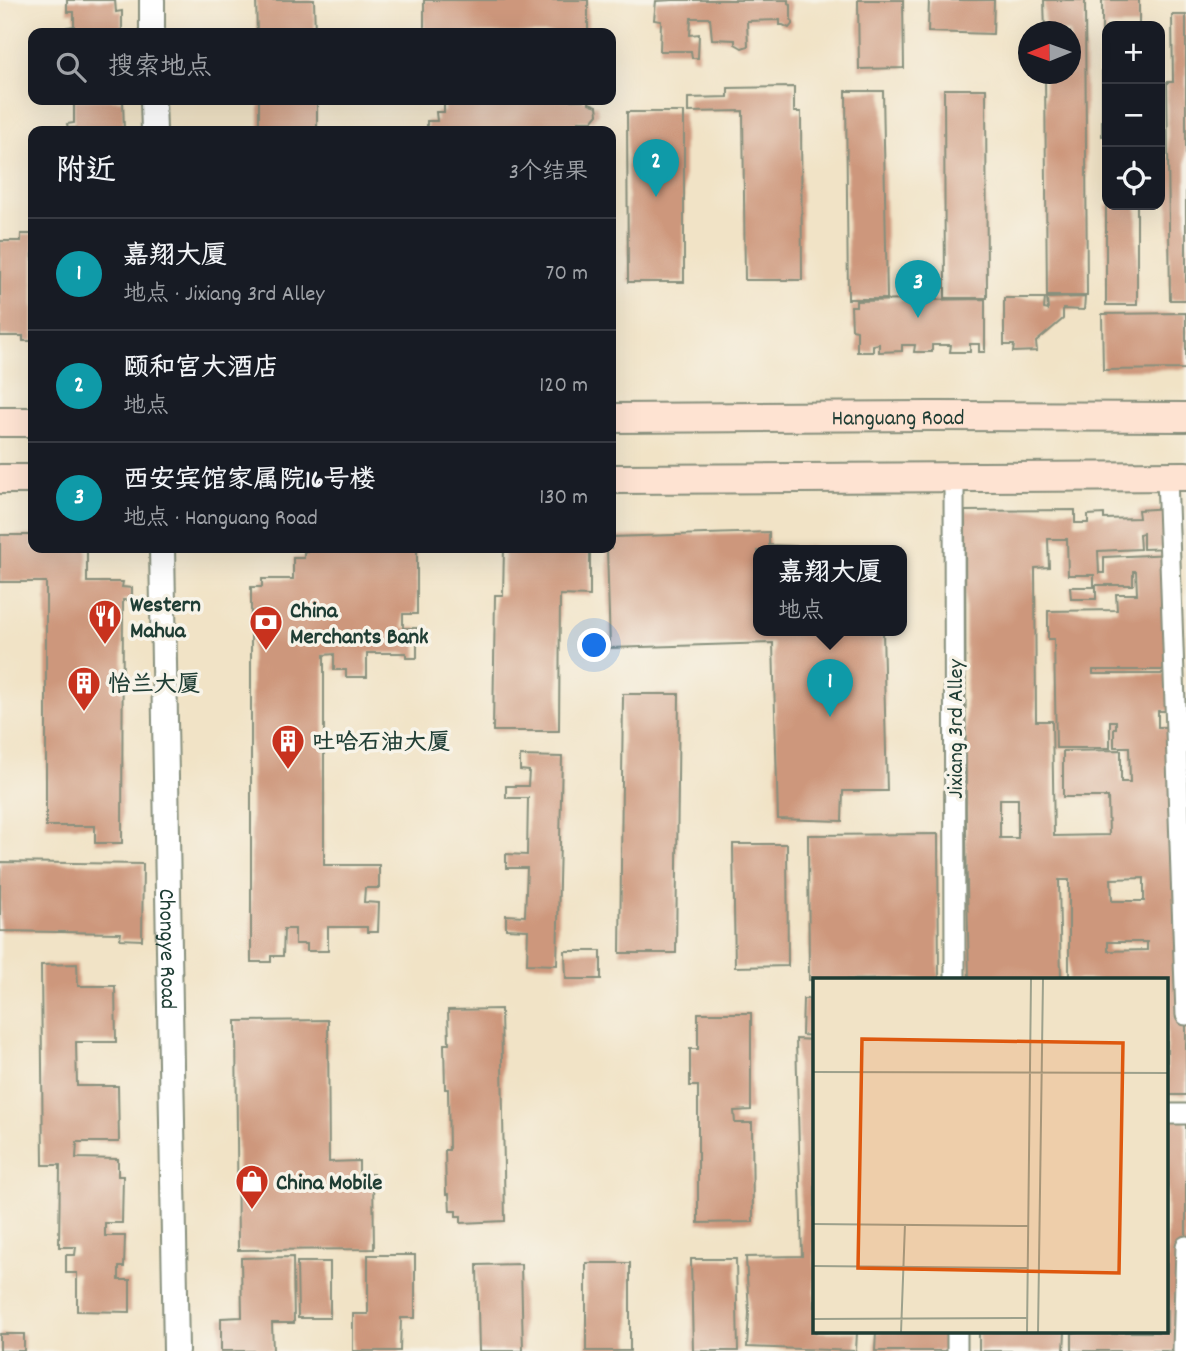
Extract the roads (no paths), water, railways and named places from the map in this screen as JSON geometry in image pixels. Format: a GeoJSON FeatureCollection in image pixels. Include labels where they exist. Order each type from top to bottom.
{"type":"FeatureCollection","features":[{"type":"Feature","properties":{"kind":"main road","name":"Hanguang Road"},"geometry":{"type":"LineString","coordinates":[[616,418],[1186,417]]}},
{"type":"Feature","properties":{"kind":"main road"},"geometry":{"type":"LineString","coordinates":[[0,422],[28,422]]}},
{"type":"Feature","properties":{"kind":"main road"},"geometry":{"type":"LineString","coordinates":[[616,479],[1177,476]]}},
{"type":"Feature","properties":{"kind":"main road"},"geometry":{"type":"LineString","coordinates":[[0,479],[28,479]]}},
{"type":"Feature","properties":{"kind":"street"},"geometry":{"type":"LineString","coordinates":[[152,0],[152,28]]}},
{"type":"Feature","properties":{"kind":"street"},"geometry":{"type":"LineString","coordinates":[[153,105],[154,126]]}},
{"type":"Feature","properties":{"kind":"street"},"geometry":{"type":"LineString","coordinates":[[1177,476],[1186,1015]]}},
{"type":"Feature","properties":{"kind":"street","name":"Jixiang 3rd Alley"},"geometry":{"type":"LineString","coordinates":[[954,478],[954,978]]}},
{"type":"Feature","properties":{"kind":"street","name":"Chongye Road"},"geometry":{"type":"LineString","coordinates":[[162,553],[176,1351]]}},
{"type":"Feature","properties":{"kind":"street"},"geometry":{"type":"LineString","coordinates":[[1168,1114],[1186,1114]]}},
{"type":"Feature","properties":{"kind":"street"},"geometry":{"type":"LineString","coordinates":[[1183,1351],[1186,1246]]}},
{"type":"Feature","properties":{"kind":"place","name":"颐和宫大酒店"},"geometry":{"type":"Point","coordinates":[656,197]}},
{"type":"Feature","properties":{"kind":"place","name":"西安宾馆家属院16号楼"},"geometry":{"type":"Point","coordinates":[918,318]}},
{"type":"Feature","properties":{"kind":"place","name":"Western Mahua"},"geometry":{"type":"Point","coordinates":[105,646]}},
{"type":"Feature","properties":{"kind":"place","name":"China Merchants Bank"},"geometry":{"type":"Point","coordinates":[266,652]}},
{"type":"Feature","properties":{"kind":"place","name":"怡兰大厦"},"geometry":{"type":"Point","coordinates":[84,713]}},
{"type":"Feature","properties":{"kind":"place","name":"嘉翔大厦"},"geometry":{"type":"Point","coordinates":[830,717]}},
{"type":"Feature","properties":{"kind":"place","name":"吐哈石油大厦"},"geometry":{"type":"Point","coordinates":[288,771]}},
{"type":"Feature","properties":{"kind":"place","name":"China Mobile"},"geometry":{"type":"Point","coordinates":[252,1211]}}]}
